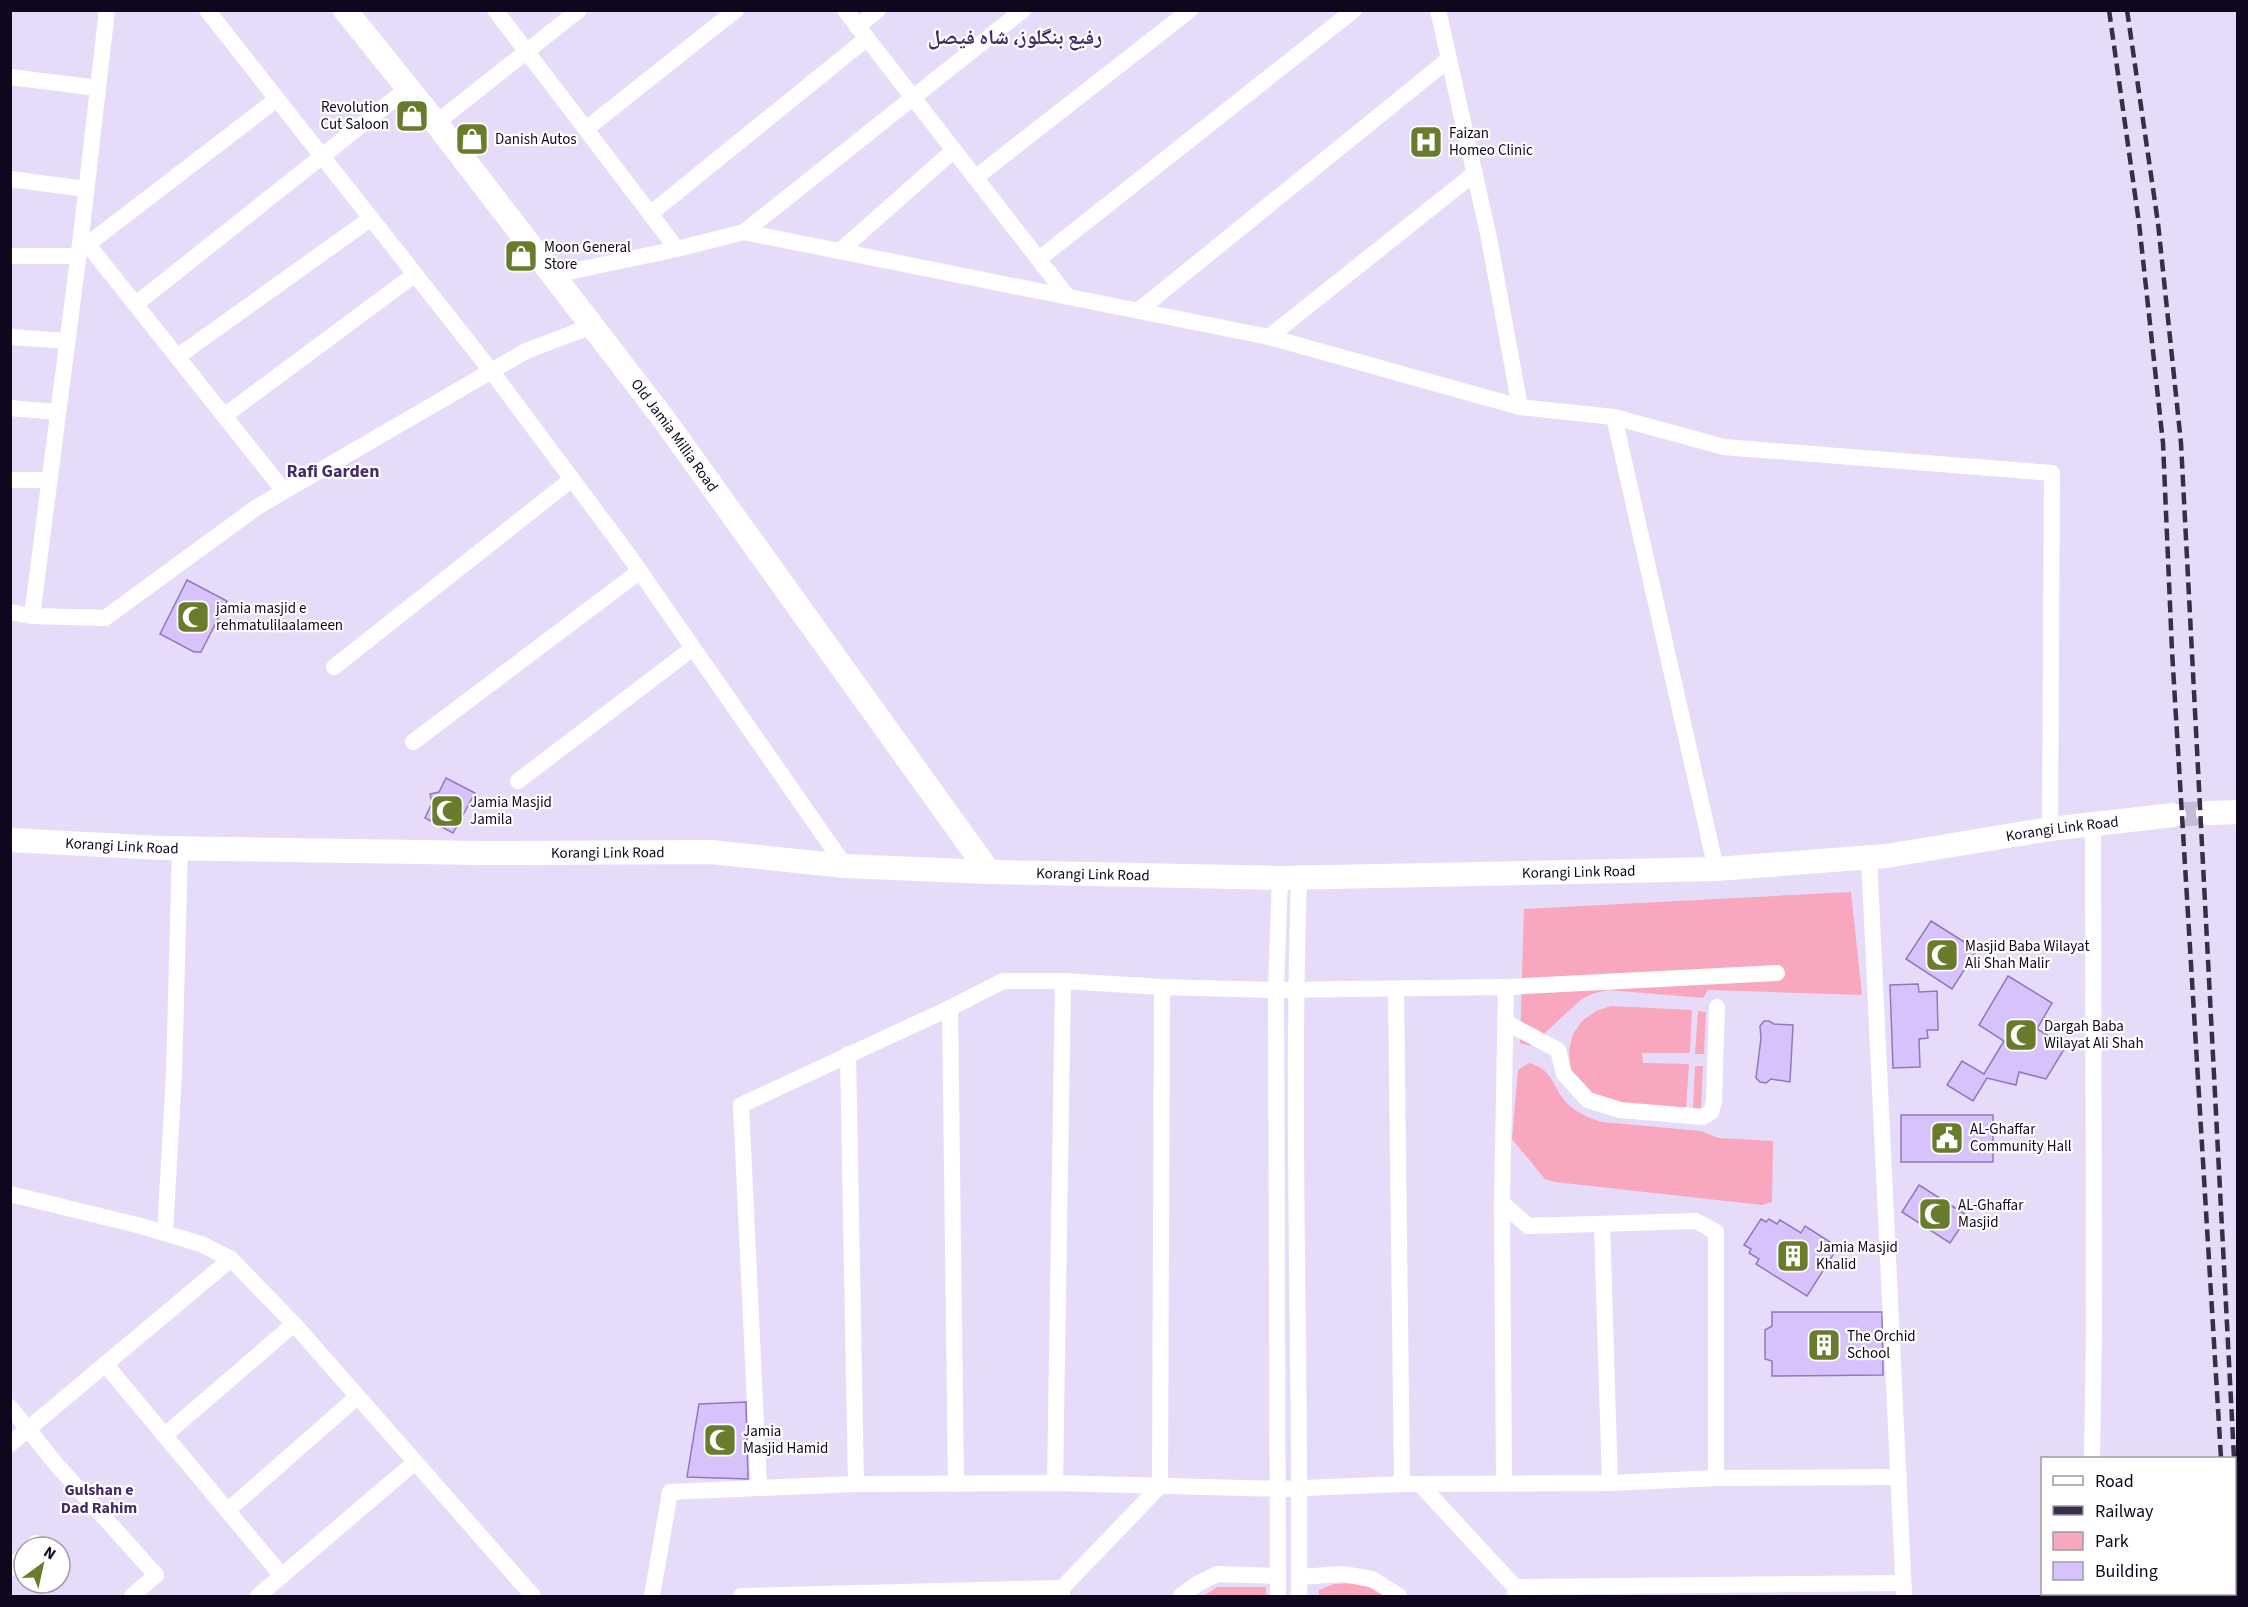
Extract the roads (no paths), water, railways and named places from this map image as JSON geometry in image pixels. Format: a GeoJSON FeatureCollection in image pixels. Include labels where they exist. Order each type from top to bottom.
{"type":"FeatureCollection","features":[{"type":"Feature","properties":{"kind":"main road","name":"Old Jamia Millia Road"},"geometry":{"type":"LineString","coordinates":[[345,10],[554,275],[669,428],[989,872]]}},
{"type":"Feature","properties":{"kind":"main road"},"geometry":{"type":"LineString","coordinates":[[2208,813],[2238,812]]}},
{"type":"Feature","properties":{"kind":"main road","name":"Korangi Link Road"},"geometry":{"type":"LineString","coordinates":[[10,840],[180,848],[483,853],[711,852],[845,866],[989,872],[1289,878],[1716,869],[1869,857],[2050,829],[2174,815]]}},
{"type":"Feature","properties":{"kind":"street"},"geometry":{"type":"LineString","coordinates":[[32,616],[67,341],[82,246],[86,189],[107,10]]}},
{"type":"Feature","properties":{"kind":"street"},"geometry":{"type":"LineString","coordinates":[[207,10],[492,372],[572,479],[640,571],[845,866]]}},
{"type":"Feature","properties":{"kind":"street"},"geometry":{"type":"LineString","coordinates":[[495,10],[677,249]]}},
{"type":"Feature","properties":{"kind":"street"},"geometry":{"type":"LineString","coordinates":[[436,123],[579,10]]}},
{"type":"Feature","properties":{"kind":"street"},"geometry":{"type":"LineString","coordinates":[[586,129],[736,10]]}},
{"type":"Feature","properties":{"kind":"street"},"geometry":{"type":"LineString","coordinates":[[844,10],[1068,297]]}},
{"type":"Feature","properties":{"kind":"street"},"geometry":{"type":"LineString","coordinates":[[650,214],[862,33],[878,10]]}},
{"type":"Feature","properties":{"kind":"street"},"geometry":{"type":"LineString","coordinates":[[554,275],[744,232],[1023,10]]}},
{"type":"Feature","properties":{"kind":"street"},"geometry":{"type":"LineString","coordinates":[[975,178],[1190,10]]}},
{"type":"Feature","properties":{"kind":"street"},"geometry":{"type":"LineString","coordinates":[[1039,259],[1354,10]]}},
{"type":"Feature","properties":{"kind":"street"},"geometry":{"type":"LineString","coordinates":[[1438,10],[1490,238],[1520,407]]}},
{"type":"Feature","properties":{"kind":"street"},"geometry":{"type":"LineString","coordinates":[[1138,311],[1449,59]]}},
{"type":"Feature","properties":{"kind":"street"},"geometry":{"type":"LineString","coordinates":[[10,77],[98,88]]}},
{"type":"Feature","properties":{"kind":"street"},"geometry":{"type":"LineString","coordinates":[[135,304],[408,88]]}},
{"type":"Feature","properties":{"kind":"street"},"geometry":{"type":"LineString","coordinates":[[10,256],[82,246],[277,99]]}},
{"type":"Feature","properties":{"kind":"street"},"geometry":{"type":"LineString","coordinates":[[841,250],[954,150]]}},
{"type":"Feature","properties":{"kind":"street"},"geometry":{"type":"LineString","coordinates":[[1269,337],[1475,173]]}},
{"type":"Feature","properties":{"kind":"street"},"geometry":{"type":"LineString","coordinates":[[10,178],[86,189]]}},
{"type":"Feature","properties":{"kind":"street"},"geometry":{"type":"LineString","coordinates":[[177,357],[370,219]]}},
{"type":"Feature","properties":{"kind":"street"},"geometry":{"type":"LineString","coordinates":[[744,232],[1269,337],[1520,407],[1614,417],[1724,447],[2052,473],[2050,829]]}},
{"type":"Feature","properties":{"kind":"street"},"geometry":{"type":"LineString","coordinates":[[82,246],[135,304],[284,491]]}},
{"type":"Feature","properties":{"kind":"street"},"geometry":{"type":"LineString","coordinates":[[224,416],[414,275]]}},
{"type":"Feature","properties":{"kind":"street"},"geometry":{"type":"LineString","coordinates":[[10,612],[32,616],[105,618],[257,507],[526,351],[592,326]]}},
{"type":"Feature","properties":{"kind":"street"},"geometry":{"type":"LineString","coordinates":[[10,338],[67,341]]}},
{"type":"Feature","properties":{"kind":"street"},"geometry":{"type":"LineString","coordinates":[[10,408],[58,412]]}},
{"type":"Feature","properties":{"kind":"street"},"geometry":{"type":"LineString","coordinates":[[1614,417],[1716,869]]}},
{"type":"Feature","properties":{"kind":"street"},"geometry":{"type":"LineString","coordinates":[[334,667],[572,479]]}},
{"type":"Feature","properties":{"kind":"street"},"geometry":{"type":"LineString","coordinates":[[10,480],[49,480]]}},
{"type":"Feature","properties":{"kind":"street"},"geometry":{"type":"LineString","coordinates":[[414,742],[640,571]]}},
{"type":"Feature","properties":{"kind":"street"},"geometry":{"type":"LineString","coordinates":[[518,781],[693,648]]}},
{"type":"Feature","properties":{"kind":"street"},"geometry":{"type":"LineString","coordinates":[[2091,1457],[2094,1328],[2093,825]]}},
{"type":"Feature","properties":{"kind":"street"},"geometry":{"type":"LineString","coordinates":[[165,1233],[174,1074],[180,848]]}},
{"type":"Feature","properties":{"kind":"street"},"geometry":{"type":"LineString","coordinates":[[1420,1484],[1515,1592],[1903,1590],[1869,857]]}},
{"type":"Feature","properties":{"kind":"street"},"geometry":{"type":"LineString","coordinates":[[1289,878],[1295,990],[1299,1596]]}},
{"type":"Feature","properties":{"kind":"street"},"geometry":{"type":"LineString","coordinates":[[1278,1596],[1276,990],[1289,878]]}},
{"type":"Feature","properties":{"kind":"street"},"geometry":{"type":"LineString","coordinates":[[759,1488],[741,1105],[1003,981],[1063,981],[1162,987],[1276,990],[1396,989],[1506,987],[1777,973]]}},
{"type":"Feature","properties":{"kind":"street"},"geometry":{"type":"LineString","coordinates":[[1055,1482],[1063,981]]}},
{"type":"Feature","properties":{"kind":"street"},"geometry":{"type":"LineString","coordinates":[[741,1596],[1062,1592],[1160,1486],[1162,987]]}},
{"type":"Feature","properties":{"kind":"street"},"geometry":{"type":"LineString","coordinates":[[1504,1483],[1502,1203],[1506,987]]}},
{"type":"Feature","properties":{"kind":"street"},"geometry":{"type":"LineString","coordinates":[[1396,989],[1402,1484]]}},
{"type":"Feature","properties":{"kind":"street"},"geometry":{"type":"LineString","coordinates":[[1505,1022],[1558,1050],[1564,1074],[1588,1100],[1620,1110],[1703,1117],[1711,1112],[1714,1102],[1717,1007]]}},
{"type":"Feature","properties":{"kind":"street"},"geometry":{"type":"LineString","coordinates":[[950,1008],[956,1484]]}},
{"type":"Feature","properties":{"kind":"street"},"geometry":{"type":"LineString","coordinates":[[848,1054],[856,1484]]}},
{"type":"Feature","properties":{"kind":"street"},"geometry":{"type":"LineString","coordinates":[[10,1194],[165,1233],[201,1244],[231,1259],[294,1324],[533,1596]]}},
{"type":"Feature","properties":{"kind":"street"},"geometry":{"type":"LineString","coordinates":[[1502,1203],[1528,1226],[1696,1221],[1716,1232],[1716,1478]]}},
{"type":"Feature","properties":{"kind":"street"},"geometry":{"type":"LineString","coordinates":[[1602,1224],[1610,1483]]}},
{"type":"Feature","properties":{"kind":"street"},"geometry":{"type":"LineString","coordinates":[[10,1444],[231,1259]]}},
{"type":"Feature","properties":{"kind":"street"},"geometry":{"type":"LineString","coordinates":[[165,1435],[294,1324]]}},
{"type":"Feature","properties":{"kind":"street"},"geometry":{"type":"LineString","coordinates":[[105,1364],[282,1576]]}},
{"type":"Feature","properties":{"kind":"street"},"geometry":{"type":"LineString","coordinates":[[227,1511],[357,1397]]}},
{"type":"Feature","properties":{"kind":"street"},"geometry":{"type":"LineString","coordinates":[[10,1407],[56,1464],[156,1575],[132,1596]]}},
{"type":"Feature","properties":{"kind":"street"},"geometry":{"type":"LineString","coordinates":[[258,1596],[414,1463]]}},
{"type":"Feature","properties":{"kind":"street"},"geometry":{"type":"LineString","coordinates":[[652,1596],[670,1492],[856,1484],[1055,1482],[1279,1489],[1402,1484],[1610,1483],[1716,1478],[1899,1477]]}},
{"type":"Feature","properties":{"kind":"street"},"geometry":{"type":"LineString","coordinates":[[1181,1596],[1197,1584],[1217,1574],[1278,1576]]}},
{"type":"Feature","properties":{"kind":"street"},"geometry":{"type":"LineString","coordinates":[[1299,1577],[1343,1574],[1372,1580],[1399,1596]]}},
{"type":"Feature","properties":{"kind":"tunnel"},"geometry":{"type":"LineString","coordinates":[[2174,815],[2208,813]]}},
{"type":"Feature","properties":{"kind":"railway"},"geometry":{"type":"LineString","coordinates":[[2109,10],[2139,223],[2163,443],[2172,651],[2221,1457]]}},
{"type":"Feature","properties":{"kind":"railway"},"geometry":{"type":"LineString","coordinates":[[2127,10],[2158,223],[2181,443],[2234,1457]]}},
{"type":"Feature","properties":{"kind":"railway"},"geometry":{"type":"LineString","coordinates":[[2236,1494],[2238,1521]]}},
{"type":"Feature","properties":{"kind":"place","name":"Revolution Cut Saloon"},"geometry":{"type":"Point","coordinates":[412,116]}},
{"type":"Feature","properties":{"kind":"place","name":"Danish Autos"},"geometry":{"type":"Point","coordinates":[472,139]}},
{"type":"Feature","properties":{"kind":"place","name":"Faizan Homeo Clinic"},"geometry":{"type":"Point","coordinates":[1426,142]}},
{"type":"Feature","properties":{"kind":"place","name":"Moon General Store"},"geometry":{"type":"Point","coordinates":[521,256]}},
{"type":"Feature","properties":{"kind":"place","name":"jamia masjid e rehmatulilaalameen"},"geometry":{"type":"Point","coordinates":[193,617]}},
{"type":"Feature","properties":{"kind":"place","name":"Jamia Masjid Jamila"},"geometry":{"type":"Point","coordinates":[447,811]}},
{"type":"Feature","properties":{"kind":"place","name":"Masjid Baba Wilayat Ali Shah Malir"},"geometry":{"type":"Point","coordinates":[1942,955]}},
{"type":"Feature","properties":{"kind":"place","name":"Dargah Baba Wilayat Ali Shah"},"geometry":{"type":"Point","coordinates":[2021,1035]}},
{"type":"Feature","properties":{"kind":"place","name":"AL-Ghaffar Community Hall"},"geometry":{"type":"Point","coordinates":[1947,1138]}},
{"type":"Feature","properties":{"kind":"place","name":"AL-Ghaffar Masjid"},"geometry":{"type":"Point","coordinates":[1935,1214]}},
{"type":"Feature","properties":{"kind":"place","name":"Jamia Masjid Khalid"},"geometry":{"type":"Point","coordinates":[1793,1256]}},
{"type":"Feature","properties":{"kind":"place","name":"The Orchid School"},"geometry":{"type":"Point","coordinates":[1824,1345]}},
{"type":"Feature","properties":{"kind":"place","name":"Jamia Masjid Hamid"},"geometry":{"type":"Point","coordinates":[720,1440]}},
{"type":"Feature","properties":{"kind":"district","name":"رفیع بنگلوز، شاہ فیصل"},"geometry":{"type":"Point","coordinates":[1015,37]}},
{"type":"Feature","properties":{"kind":"district","name":"Rafi Garden"},"geometry":{"type":"Point","coordinates":[333,471]}},
{"type":"Feature","properties":{"kind":"district","name":"Gulshan e Dad Rahim"},"geometry":{"type":"Point","coordinates":[99,1498]}}]}
